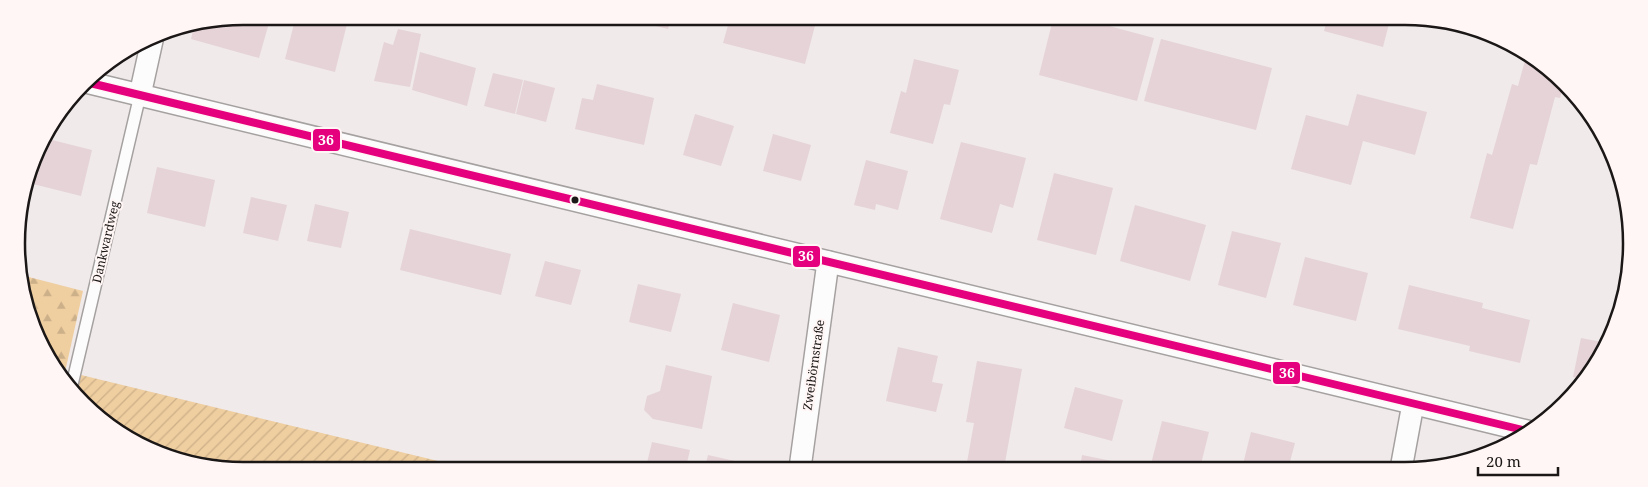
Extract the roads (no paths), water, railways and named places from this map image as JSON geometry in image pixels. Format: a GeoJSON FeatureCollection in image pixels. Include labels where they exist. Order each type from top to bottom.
{"type":"FeatureCollection","features":[{"type":"Feature","properties":{"kind":"street"},"geometry":{"type":"LineString","coordinates":[[140,95],[151,46]]}},
{"type":"Feature","properties":{"kind":"street"},"geometry":{"type":"LineString","coordinates":[[94,84],[1519,430]]}},
{"type":"Feature","properties":{"kind":"street","name":"Zweibörnstraße"},"geometry":{"type":"LineString","coordinates":[[801,462],[828,262]]}},
{"type":"Feature","properties":{"kind":"street"},"geometry":{"type":"LineString","coordinates":[[1403,462],[1413,404]]}},
{"type":"Feature","properties":{"kind":"lane","name":"Dankwardweg"},"geometry":{"type":"LineString","coordinates":[[74,382],[140,95]]}}]}
